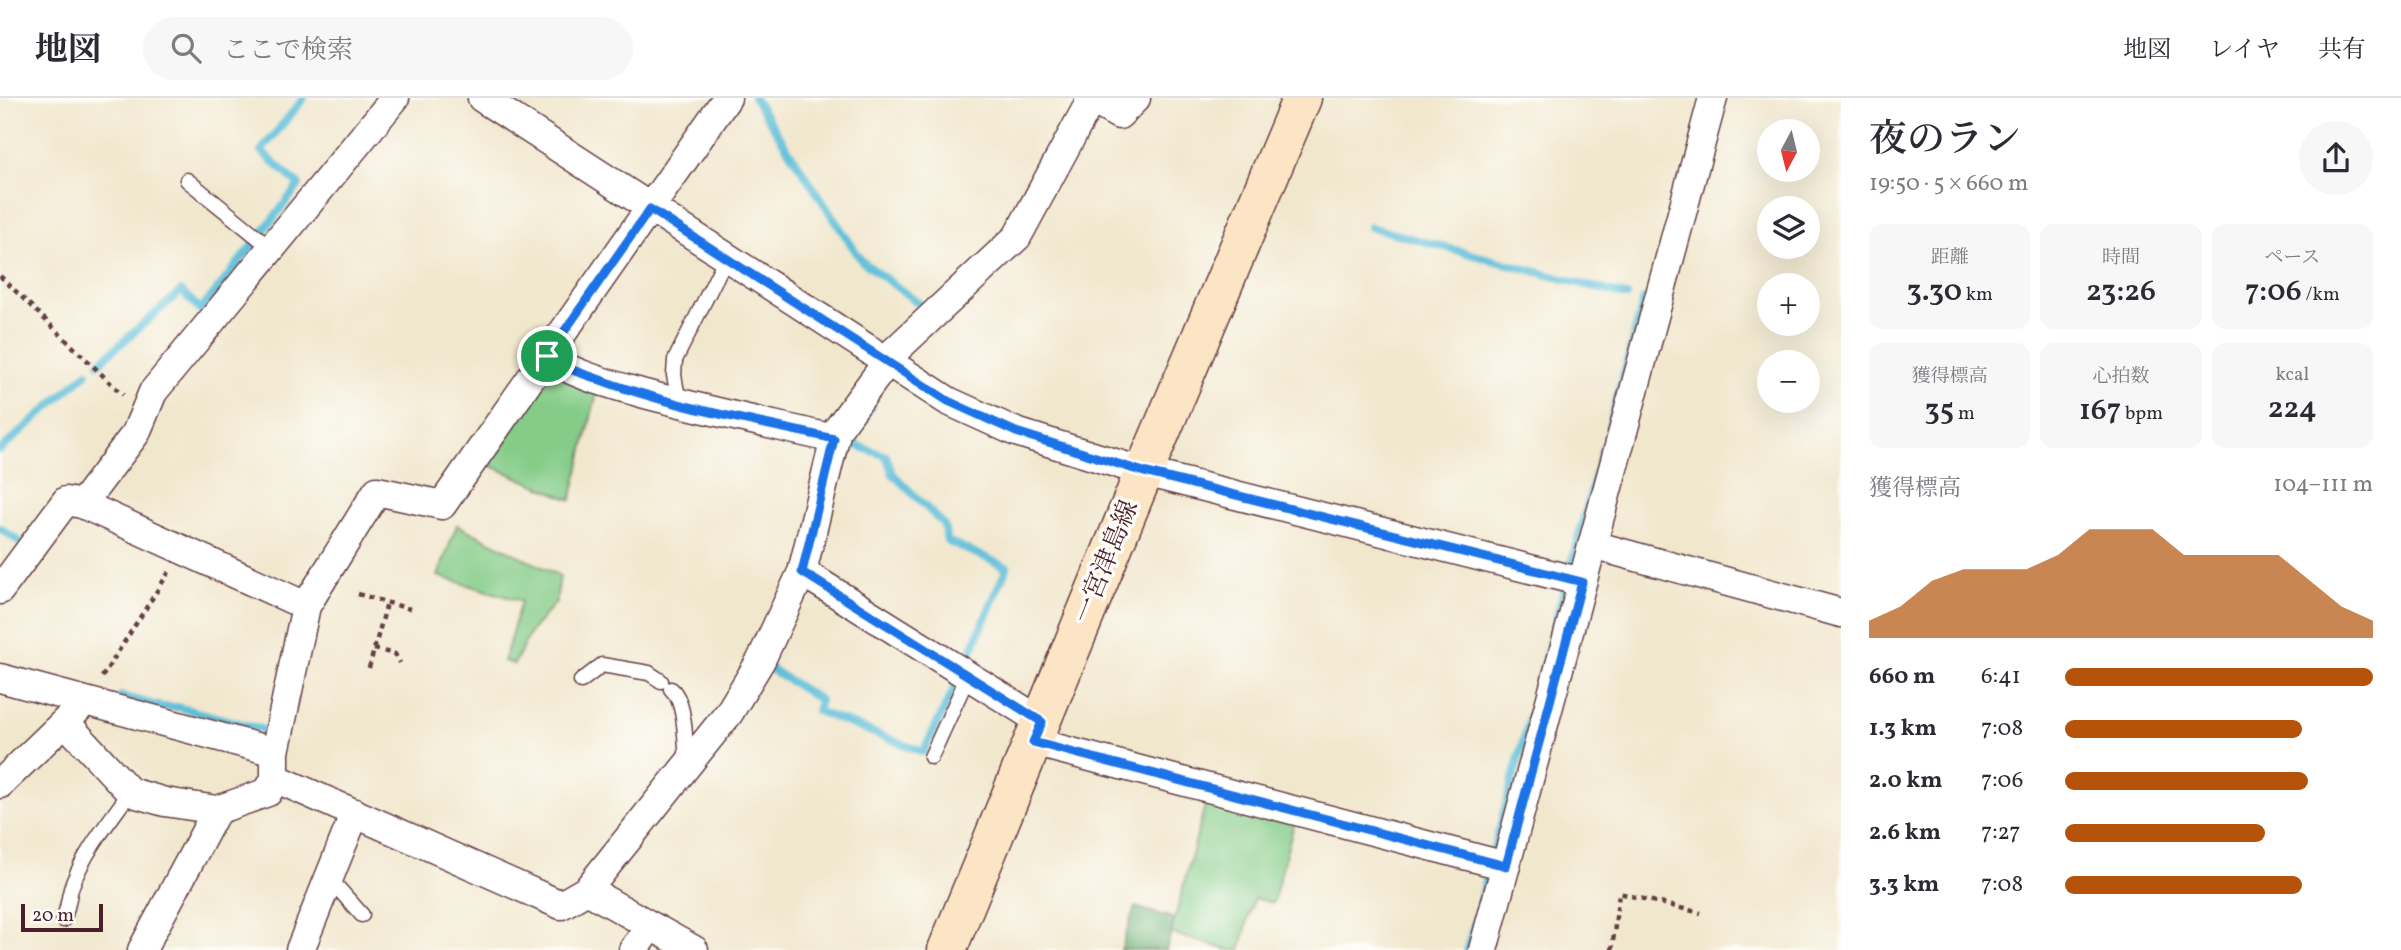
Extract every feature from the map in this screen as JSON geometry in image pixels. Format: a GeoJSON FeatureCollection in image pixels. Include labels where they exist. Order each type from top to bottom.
{"type":"FeatureCollection","features":[{"type":"Feature","properties":{"kind":"main road","name":"一宮津島線"},"geometry":{"type":"LineString","coordinates":[[947,950],[1302,98]]}},
{"type":"Feature","properties":{"kind":"street"},"geometry":{"type":"LineString","coordinates":[[82,503],[135,433],[145,416],[153,392],[394,98]]}},
{"type":"Feature","properties":{"kind":"street"},"geometry":{"type":"LineString","coordinates":[[482,98],[948,401],[1016,432],[1144,472],[1582,582]]}},
{"type":"Feature","properties":{"kind":"street"},"geometry":{"type":"LineString","coordinates":[[65,722],[130,792],[165,802],[217,810],[268,792],[306,606],[377,491],[442,505],[727,98]]}},
{"type":"Feature","properties":{"kind":"street"},"geometry":{"type":"LineString","coordinates":[[0,678],[87,701],[275,765],[355,813],[561,905],[587,890],[729,713],[755,671],[802,572],[837,430],[886,361],[1017,237],[1090,99],[1119,115],[1136,98]]}},
{"type":"Feature","properties":{"kind":"street"},"geometry":{"type":"LineString","coordinates":[[1483,950],[1713,98]]}},
{"type":"Feature","properties":{"kind":"street"},"geometry":{"type":"LineString","coordinates":[[547,356],[556,364],[615,386],[834,439]]}},
{"type":"Feature","properties":{"kind":"street"},"geometry":{"type":"LineString","coordinates":[[0,590],[66,501],[82,503],[306,606]]}},
{"type":"Feature","properties":{"kind":"street"},"geometry":{"type":"LineString","coordinates":[[1593,545],[1841,613]]}},
{"type":"Feature","properties":{"kind":"street"},"geometry":{"type":"LineString","coordinates":[[802,572],[968,676],[1037,732],[1506,866]]}},
{"type":"Feature","properties":{"kind":"street"},"geometry":{"type":"LineString","coordinates":[[0,783],[87,701]]}},
{"type":"Feature","properties":{"kind":"street"},"geometry":{"type":"LineString","coordinates":[[142,950],[217,810]]}},
{"type":"Feature","properties":{"kind":"street"},"geometry":{"type":"LineString","coordinates":[[300,950],[355,813]]}},
{"type":"Feature","properties":{"kind":"street"},"geometry":{"type":"LineString","coordinates":[[587,890],[694,950]]}},
{"type":"Feature","properties":{"kind":"street"},"geometry":{"type":"LineString","coordinates":[[633,950],[650,927]]}},
{"type":"Feature","properties":{"kind":"lane"},"geometry":{"type":"LineString","coordinates":[[187,180],[271,248]]}},
{"type":"Feature","properties":{"kind":"lane"},"geometry":{"type":"LineString","coordinates":[[679,403],[674,375],[675,360],[726,257]]}},
{"type":"Feature","properties":{"kind":"lane"},"geometry":{"type":"LineString","coordinates":[[581,681],[602,666],[649,673],[666,685],[676,693],[683,713],[687,765]]}},
{"type":"Feature","properties":{"kind":"lane"},"geometry":{"type":"LineString","coordinates":[[931,757],[968,676]]}},
{"type":"Feature","properties":{"kind":"lane"},"geometry":{"type":"LineString","coordinates":[[63,920],[69,906],[72,885],[93,845],[130,792]]}},
{"type":"Feature","properties":{"kind":"lane"},"geometry":{"type":"LineString","coordinates":[[329,878],[362,915]]}},
{"type":"Feature","properties":{"kind":"path"},"geometry":{"type":"LineString","coordinates":[[0,276],[145,416]]}},
{"type":"Feature","properties":{"kind":"path"},"geometry":{"type":"LineString","coordinates":[[87,701],[184,550]]}},
{"type":"Feature","properties":{"kind":"path"},"geometry":{"type":"LineString","coordinates":[[358,594],[410,609]]}},
{"type":"Feature","properties":{"kind":"path"},"geometry":{"type":"LineString","coordinates":[[369,668],[387,603]]}},
{"type":"Feature","properties":{"kind":"path"},"geometry":{"type":"LineString","coordinates":[[374,649],[395,654],[400,663]]}},
{"type":"Feature","properties":{"kind":"path"},"geometry":{"type":"LineString","coordinates":[[1612,950],[1619,893],[1701,913]]}},
{"type":"Feature","properties":{"kind":"green space"},"geometry":{"type":"Polygon","coordinates":[[[547,368],[599,384],[571,500],[484,463],[547,368]]]}},
{"type":"Feature","properties":{"kind":"green space"},"geometry":{"type":"Polygon","coordinates":[[[457,525],[560,576],[556,602],[531,631],[514,664],[504,661],[521,601],[438,576],[457,525]]]}},
{"type":"Feature","properties":{"kind":"green space"},"geometry":{"type":"Polygon","coordinates":[[[1208,794],[1296,816],[1273,903],[1254,898],[1240,950],[1228,950],[1171,933],[1208,794]]]}},
{"type":"Feature","properties":{"kind":"green space"},"geometry":{"type":"Polygon","coordinates":[[[1135,907],[1175,919],[1166,950],[1121,950],[1135,907]]]}},
{"type":"Feature","properties":{"kind":"waterway"},"geometry":{"type":"LineString","coordinates":[[265,229],[299,185],[261,151],[304,98]]}},
{"type":"Feature","properties":{"kind":"waterway"},"geometry":{"type":"LineString","coordinates":[[754,98],[862,261],[925,308]]}},
{"type":"Feature","properties":{"kind":"waterway"},"geometry":{"type":"LineString","coordinates":[[1370,227],[1627,296]]}},
{"type":"Feature","properties":{"kind":"waterway"},"geometry":{"type":"LineString","coordinates":[[99,363],[181,291],[201,310],[254,243]]}},
{"type":"Feature","properties":{"kind":"waterway"},"geometry":{"type":"LineString","coordinates":[[1609,428],[1644,299]]}},
{"type":"Feature","properties":{"kind":"waterway"},"geometry":{"type":"LineString","coordinates":[[0,450],[87,373]]}},
{"type":"Feature","properties":{"kind":"waterway"},"geometry":{"type":"LineString","coordinates":[[871,407],[853,433],[850,443],[886,456],[893,474],[944,525],[947,541],[1007,567],[966,663]]}},
{"type":"Feature","properties":{"kind":"waterway"},"geometry":{"type":"LineString","coordinates":[[1570,568],[1603,448]]}},
{"type":"Feature","properties":{"kind":"waterway"},"geometry":{"type":"LineString","coordinates":[[0,528],[20,542]]}},
{"type":"Feature","properties":{"kind":"waterway"},"geometry":{"type":"LineString","coordinates":[[1493,853],[1564,590]]}},
{"type":"Feature","properties":{"kind":"waterway"},"geometry":{"type":"LineString","coordinates":[[766,666],[820,700],[817,711],[923,752],[958,681]]}},
{"type":"Feature","properties":{"kind":"waterway"},"geometry":{"type":"LineString","coordinates":[[121,696],[163,707],[178,707],[265,730]]}},
{"type":"Feature","properties":{"kind":"waterway"},"geometry":{"type":"LineString","coordinates":[[1467,950],[1489,870]]}},
{"type":"Feature","properties":{"kind":"route"},"geometry":{"type":"LineString","coordinates":[[650,209],[948,401],[1016,432],[1144,472],[1582,582],[1506,866],[1033,742],[1042,722],[802,572],[834,439],[615,386],[556,364],[547,356],[650,209]]}}]}
